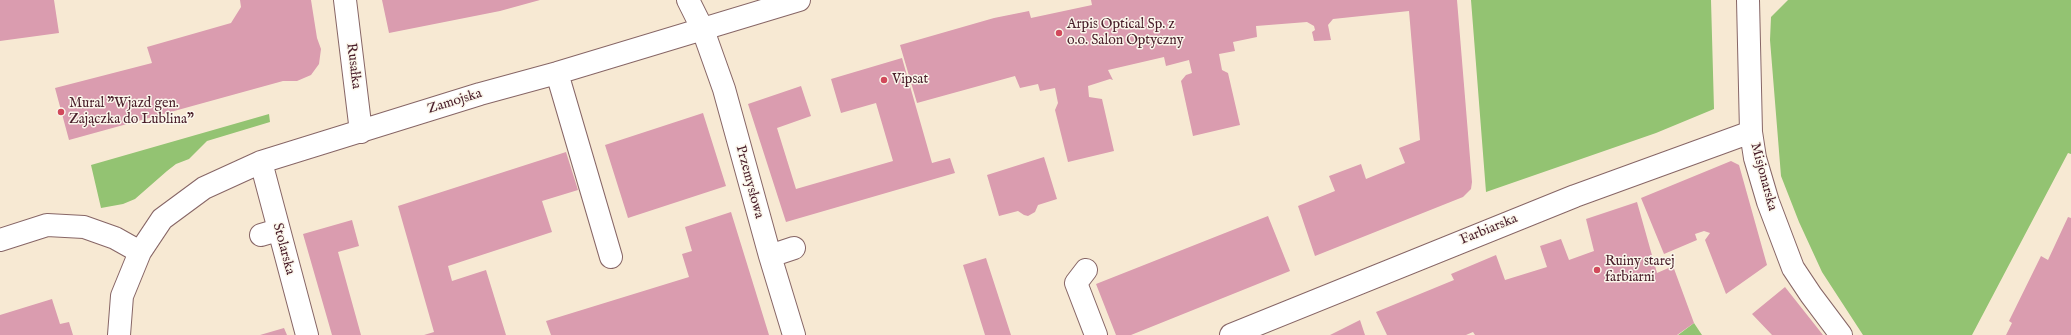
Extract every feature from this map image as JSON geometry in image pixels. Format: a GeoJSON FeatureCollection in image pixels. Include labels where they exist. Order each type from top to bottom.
{"type":"FeatureCollection","features":[{"type":"Feature","properties":{"kind":"street","name":"Rusałka"},"geometry":{"type":"LineString","coordinates":[[345,0],[361,132]]}},
{"type":"Feature","properties":{"kind":"street","name":"Przemysłowa"},"geometry":{"type":"LineString","coordinates":[[688,0],[703,30],[724,89],[770,256],[794,335]]}},
{"type":"Feature","properties":{"kind":"street","name":"Zamojska"},"geometry":{"type":"LineString","coordinates":[[118,335],[122,296],[140,252],[162,219],[204,188],[261,162],[480,94],[703,30],[799,0]]}},
{"type":"Feature","properties":{"kind":"street","name":"Misjonarska"},"geometry":{"type":"LineString","coordinates":[[1748,0],[1751,132],[1755,158],[1768,202],[1793,268],[1841,335]]}},
{"type":"Feature","properties":{"kind":"street"},"geometry":{"type":"LineString","coordinates":[[557,73],[611,257]]}},
{"type":"Feature","properties":{"kind":"street","name":"Farbiarska"},"geometry":{"type":"LineString","coordinates":[[1231,335],[1575,196],[1751,132]]}},
{"type":"Feature","properties":{"kind":"street","name":"Stolarska"},"geometry":{"type":"LineString","coordinates":[[261,162],[269,233],[307,335]]}},
{"type":"Feature","properties":{"kind":"street"},"geometry":{"type":"LineString","coordinates":[[0,240],[47,225],[84,226],[115,238],[140,252]]}},
{"type":"Feature","properties":{"kind":"street"},"geometry":{"type":"LineString","coordinates":[[770,256],[794,248]]}},
{"type":"Feature","properties":{"kind":"street"},"geometry":{"type":"LineString","coordinates":[[1086,270],[1076,283],[1096,335]]}},
{"type":"Feature","properties":{"kind":"green space"},"geometry":{"type":"Polygon","coordinates":[[[1471,0],[1711,0],[1714,109],[1656,133],[1486,192],[1471,0]]]}},
{"type":"Feature","properties":{"kind":"green space"},"geometry":{"type":"Polygon","coordinates":[[[1788,0],[2071,0],[2071,154],[2068,153],[1972,335],[1863,335],[1822,272],[1799,222],[1781,176],[1770,40],[1771,17],[1788,0]]]}},
{"type":"Feature","properties":{"kind":"green space"},"geometry":{"type":"Polygon","coordinates":[[[269,114],[270,122],[207,141],[189,159],[176,164],[135,199],[123,204],[101,208],[91,165],[269,114]]]}},
{"type":"Feature","properties":{"kind":"green space"},"geometry":{"type":"Polygon","coordinates":[[[1694,323],[1702,335],[1678,335],[1694,323]]]}},
{"type":"Feature","properties":{"kind":"building"},"geometry":{"type":"Polygon","coordinates":[[[0,0],[54,0],[59,33],[0,41],[0,0]]]}},
{"type":"Feature","properties":{"kind":"building"},"geometry":{"type":"Polygon","coordinates":[[[240,0],[311,0],[317,38],[321,49],[319,64],[311,75],[297,81],[283,81],[69,140],[55,88],[152,63],[147,47],[231,23],[241,7],[240,0]]]}},
{"type":"Feature","properties":{"kind":"building"},"geometry":{"type":"Polygon","coordinates":[[[382,0],[540,0],[500,11],[389,33],[382,0]]]}},
{"type":"Feature","properties":{"kind":"building"},"geometry":{"type":"Polygon","coordinates":[[[1091,0],[1457,0],[1472,182],[1471,189],[1463,197],[1315,256],[1298,206],[1335,191],[1329,176],[1361,164],[1366,179],[1405,163],[1399,148],[1420,140],[1409,11],[1333,19],[1328,25],[1331,40],[1314,41],[1312,32],[1315,30],[1314,26],[1307,22],[1256,26],[1257,37],[1233,42],[1235,51],[1219,54],[1222,70],[1228,73],[1240,125],[1193,136],[1181,81],[1186,75],[1192,73],[1189,60],[1166,66],[1164,57],[1108,70],[1113,80],[1110,79],[1088,86],[1089,97],[1102,99],[1114,151],[1068,162],[1055,110],[1058,103],[1055,88],[1040,91],[1038,84],[1020,88],[1015,76],[917,103],[900,45],[994,18],[1029,11],[1031,18],[1092,5],[1091,0]]]}},
{"type":"Feature","properties":{"kind":"building"},"geometry":{"type":"Polygon","coordinates":[[[902,58],[932,163],[950,158],[955,173],[786,222],[748,104],[801,86],[811,116],[777,128],[796,189],[893,161],[876,103],[841,113],[831,79],[902,58]]]}},
{"type":"Feature","properties":{"kind":"building"},"geometry":{"type":"Polygon","coordinates":[[[703,113],[726,186],[628,218],[605,145],[703,113]]]}},
{"type":"Feature","properties":{"kind":"building"},"geometry":{"type":"Polygon","coordinates":[[[566,152],[578,190],[542,201],[552,232],[448,266],[452,281],[486,270],[506,335],[424,335],[434,332],[398,206],[566,152]]]}},
{"type":"Feature","properties":{"kind":"building"},"geometry":{"type":"Polygon","coordinates":[[[1044,157],[1057,199],[1038,205],[1035,212],[1028,216],[1018,211],[999,216],[987,175],[1044,157]]]}},
{"type":"Feature","properties":{"kind":"building"},"geometry":{"type":"Polygon","coordinates":[[[1731,161],[1739,165],[1767,265],[1726,294],[1705,240],[1710,233],[1704,231],[1695,234],[1697,240],[1664,254],[1641,198],[1731,161]]]}},
{"type":"Feature","properties":{"kind":"building","name":"Ruiny starej farbiarni"},"geometry":{"type":"Polygon","coordinates":[[[1637,202],[1657,273],[1673,266],[1694,323],[1677,335],[1475,335],[1473,332],[1466,335],[1387,335],[1376,312],[1454,280],[1451,274],[1496,255],[1505,280],[1547,267],[1540,246],[1561,239],[1569,260],[1594,251],[1586,219],[1637,202]]]}},
{"type":"Feature","properties":{"kind":"building"},"geometry":{"type":"Polygon","coordinates":[[[731,212],[769,335],[551,335],[546,321],[689,277],[682,254],[692,251],[685,227],[731,212]]]}},
{"type":"Feature","properties":{"kind":"building"},"geometry":{"type":"Polygon","coordinates":[[[1268,216],[1290,271],[1131,335],[1116,335],[1096,284],[1268,216]]]}},
{"type":"Feature","properties":{"kind":"building"},"geometry":{"type":"Polygon","coordinates":[[[2068,217],[2071,218],[2071,335],[2006,335],[2012,323],[2009,321],[2041,256],[2048,260],[2068,217]]]}},
{"type":"Feature","properties":{"kind":"building"},"geometry":{"type":"Polygon","coordinates":[[[352,220],[359,246],[338,252],[361,335],[332,335],[303,234],[352,220]]]}},
{"type":"Feature","properties":{"kind":"building"},"geometry":{"type":"Polygon","coordinates":[[[986,258],[1011,335],[985,335],[963,265],[986,258]]]}},
{"type":"Feature","properties":{"kind":"building"},"geometry":{"type":"Polygon","coordinates":[[[1785,287],[1823,335],[1772,335],[1752,314],[1785,287]]]}},
{"type":"Feature","properties":{"kind":"building"},"geometry":{"type":"Polygon","coordinates":[[[52,299],[60,324],[69,322],[73,335],[0,335],[0,315],[52,299]]]}},
{"type":"Feature","properties":{"kind":"building"},"geometry":{"type":"Polygon","coordinates":[[[1360,320],[1365,335],[1330,335],[1360,320]]]}},
{"type":"Feature","properties":{"kind":"building"},"geometry":{"type":"Polygon","coordinates":[[[284,328],[287,335],[260,335],[284,328]]]}},
{"type":"Feature","properties":{"kind":"place","name":"Arpis Optical Sp. z o.o. Salon Optyczny"},"geometry":{"type":"Point","coordinates":[1059,33]}},
{"type":"Feature","properties":{"kind":"place","name":"Vipsat"},"geometry":{"type":"Point","coordinates":[884,80]}},
{"type":"Feature","properties":{"kind":"place","name":"Mural \"Wjazd gen. Zajączka do Lublina\""},"geometry":{"type":"Point","coordinates":[61,112]}},
{"type":"Feature","properties":{"kind":"place","name":"Ruiny starej farbiarni"},"geometry":{"type":"Point","coordinates":[1597,270]}}]}
